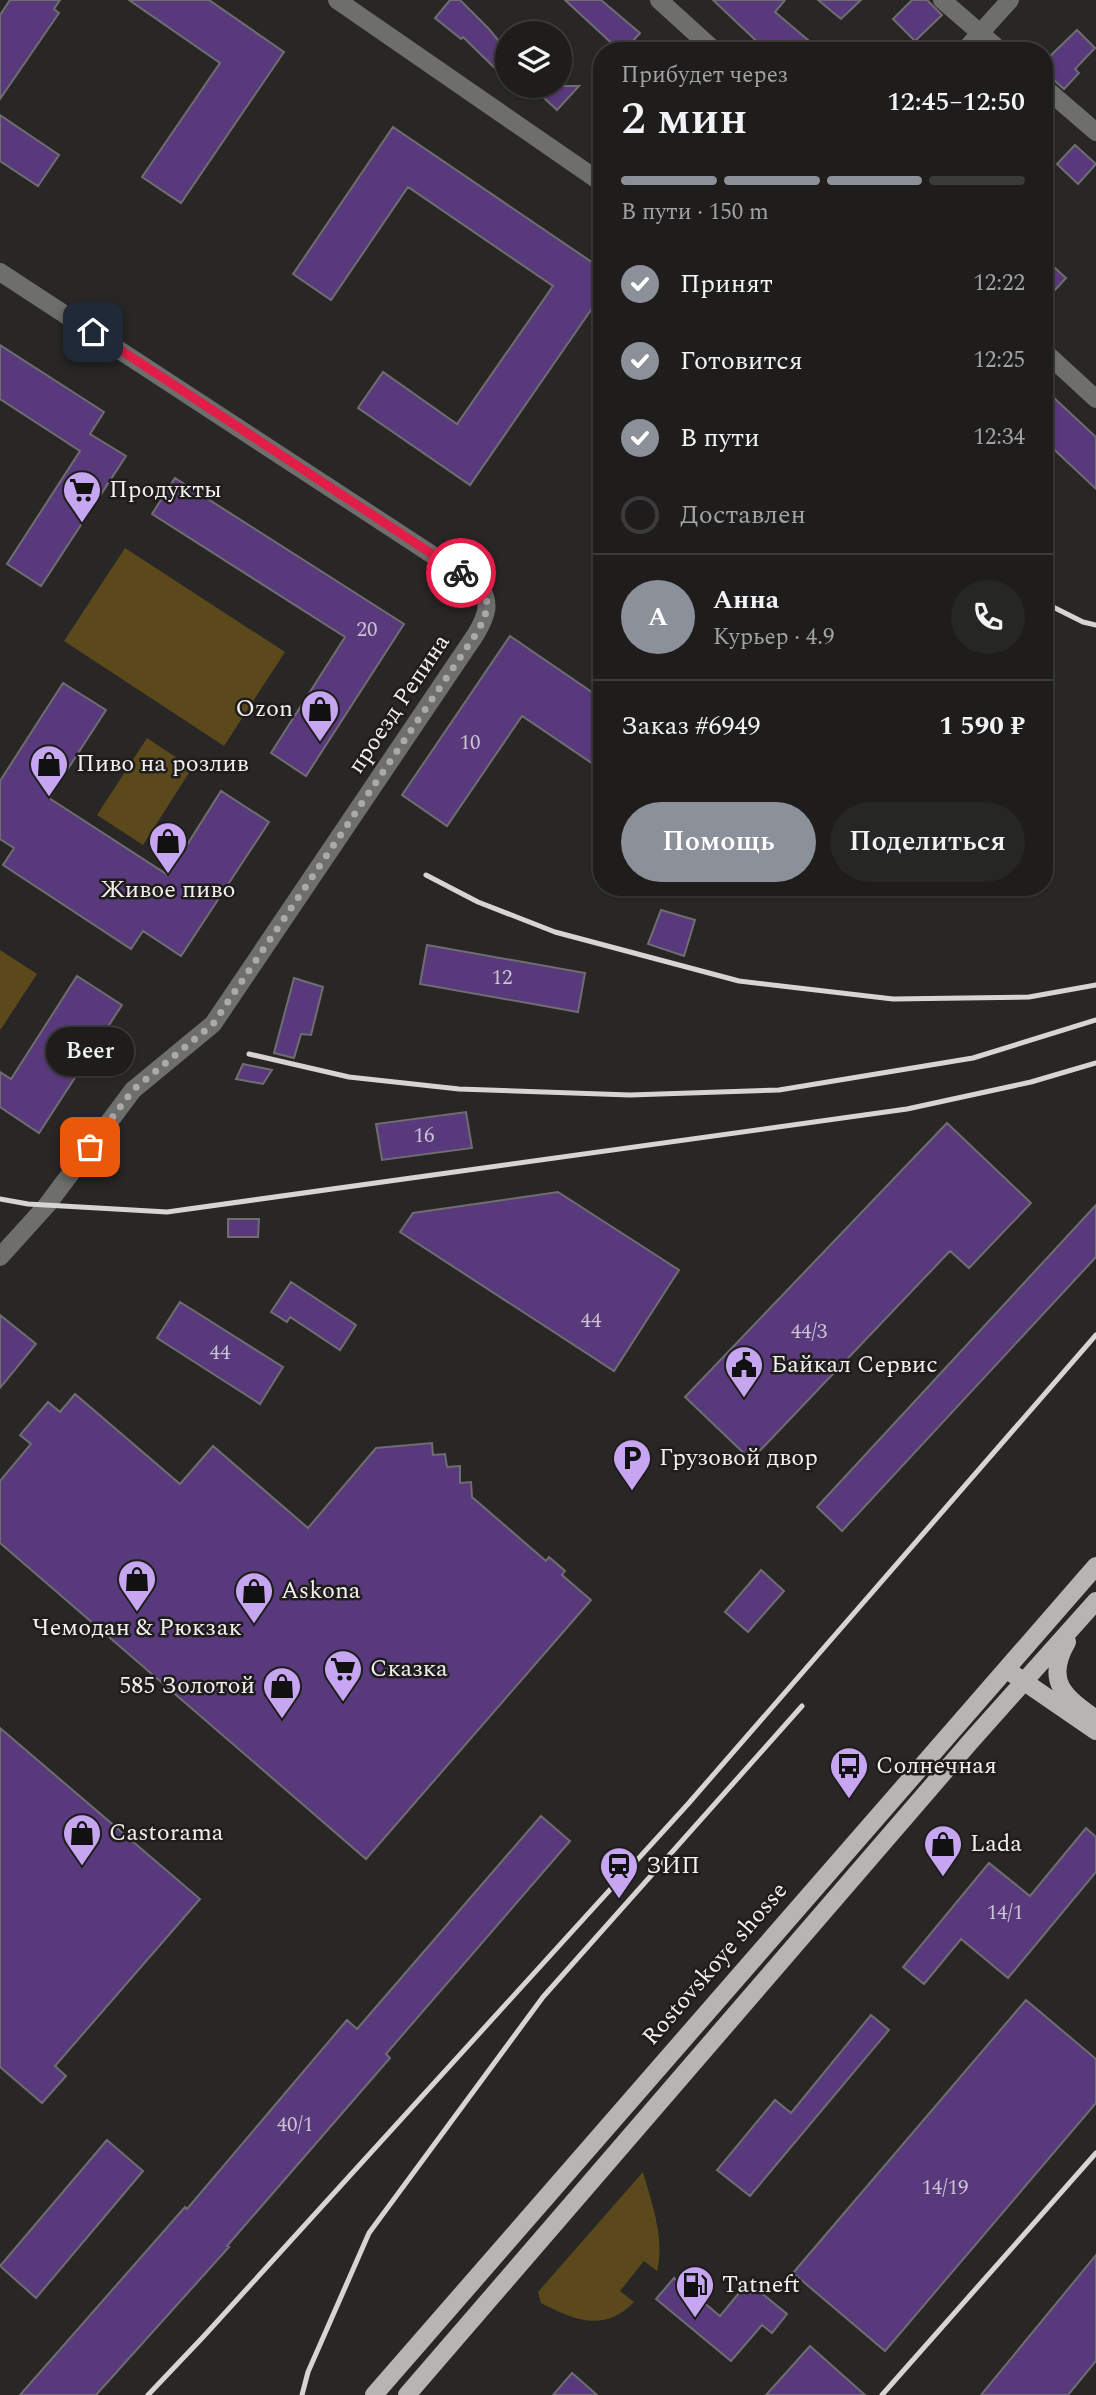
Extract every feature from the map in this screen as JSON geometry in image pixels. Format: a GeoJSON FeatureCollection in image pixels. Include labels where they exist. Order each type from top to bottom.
{"type":"FeatureCollection","features":[{"type":"Feature","properties":{"kind":"main road","name":"Rostovskoye shosse"},"geometry":{"type":"LineString","coordinates":[[374,2395],[1004,1668],[1096,1566]]}},
{"type":"Feature","properties":{"kind":"main road","name":"Rostovskoye shosse"},"geometry":{"type":"LineString","coordinates":[[407,2395],[1023,1681],[1094,1603]]}},
{"type":"Feature","properties":{"kind":"main road"},"geometry":{"type":"LineString","coordinates":[[1094,1603],[1058,1659],[1058,1676],[1063,1692],[1070,1700],[1096,1719]]}},
{"type":"Feature","properties":{"kind":"main road"},"geometry":{"type":"LineString","coordinates":[[1004,1668],[1096,1731]]}},
{"type":"Feature","properties":{"kind":"street"},"geometry":{"type":"LineString","coordinates":[[337,0],[593,177]]}},
{"type":"Feature","properties":{"kind":"street"},"geometry":{"type":"LineString","coordinates":[[659,0],[705,42]]}},
{"type":"Feature","properties":{"kind":"street"},"geometry":{"type":"LineString","coordinates":[[943,0],[990,42]]}},
{"type":"Feature","properties":{"kind":"street"},"geometry":{"type":"LineString","coordinates":[[972,42],[1010,0]]}},
{"type":"Feature","properties":{"kind":"street"},"geometry":{"type":"LineString","coordinates":[[1053,95],[1096,132]]}},
{"type":"Feature","properties":{"kind":"street","name":"проезд Репина"},"geometry":{"type":"LineString","coordinates":[[0,272],[480,586],[488,598],[487,612],[476,634],[213,1024],[133,1090],[47,1205],[0,1257]]}},
{"type":"Feature","properties":{"kind":"street"},"geometry":{"type":"LineString","coordinates":[[1053,359],[1096,399]]}},
{"type":"Feature","properties":{"kind":"shaded area"},"geometry":{"type":"Polygon","coordinates":[[[125,548],[285,652],[224,746],[64,641],[125,548]]]}},
{"type":"Feature","properties":{"kind":"shaded area"},"geometry":{"type":"Polygon","coordinates":[[[147,738],[192,768],[143,845],[97,815],[147,738]]]}},
{"type":"Feature","properties":{"kind":"shaded area"},"geometry":{"type":"Polygon","coordinates":[[[0,950],[37,974],[1,1029],[0,1029],[0,950]]]}},
{"type":"Feature","properties":{"kind":"shaded area"},"geometry":{"type":"Polygon","coordinates":[[[643,2172],[656,2221],[659,2259],[657,2271],[644,2261],[620,2291],[634,2302],[623,2312],[600,2320],[577,2318],[541,2303],[538,2292],[643,2172]]]}},
{"type":"Feature","properties":{"kind":"building"},"geometry":{"type":"Polygon","coordinates":[[[10,0],[60,0],[54,9],[59,13],[0,99],[0,15],[10,0]]]}},
{"type":"Feature","properties":{"kind":"building"},"geometry":{"type":"Polygon","coordinates":[[[129,0],[209,0],[284,52],[181,203],[142,177],[220,63],[129,0]]]}},
{"type":"Feature","properties":{"kind":"building"},"geometry":{"type":"Polygon","coordinates":[[[450,0],[460,0],[495,36],[495,68],[463,37],[461,39],[435,18],[450,0]]]}},
{"type":"Feature","properties":{"kind":"building"},"geometry":{"type":"Polygon","coordinates":[[[565,0],[601,0],[640,33],[632,42],[610,42],[565,0]]]}},
{"type":"Feature","properties":{"kind":"building"},"geometry":{"type":"Polygon","coordinates":[[[713,0],[785,0],[775,12],[810,42],[757,42],[713,0]]]}},
{"type":"Feature","properties":{"kind":"building"},"geometry":{"type":"Polygon","coordinates":[[[818,0],[861,0],[841,19],[818,0]]]}},
{"type":"Feature","properties":{"kind":"building"},"geometry":{"type":"Polygon","coordinates":[[[912,0],[927,0],[942,15],[915,41],[893,19],[912,0]]]}},
{"type":"Feature","properties":{"kind":"building"},"geometry":{"type":"Polygon","coordinates":[[[1077,30],[1095,48],[1075,69],[1079,73],[1064,89],[1053,79],[1053,53],[1077,30]]]}},
{"type":"Feature","properties":{"kind":"building"},"geometry":{"type":"Polygon","coordinates":[[[544,98],[568,98],[557,110],[544,98]]]}},
{"type":"Feature","properties":{"kind":"building"},"geometry":{"type":"Polygon","coordinates":[[[0,115],[59,155],[38,186],[0,161],[0,115]]]}},
{"type":"Feature","properties":{"kind":"building"},"geometry":{"type":"Polygon","coordinates":[[[393,127],[593,263],[593,307],[470,485],[358,408],[383,372],[457,424],[553,286],[408,187],[331,300],[293,274],[393,127]]]}},
{"type":"Feature","properties":{"kind":"building"},"geometry":{"type":"Polygon","coordinates":[[[1075,145],[1096,164],[1078,184],[1057,164],[1075,145]]]}},
{"type":"Feature","properties":{"kind":"building"},"geometry":{"type":"Polygon","coordinates":[[[1053,266],[1066,278],[1053,292],[1053,266]]]}},
{"type":"Feature","properties":{"kind":"building"},"geometry":{"type":"Polygon","coordinates":[[[0,345],[104,412],[90,434],[126,456],[41,586],[7,564],[80,451],[0,399],[0,345]]]}},
{"type":"Feature","properties":{"kind":"building"},"geometry":{"type":"Polygon","coordinates":[[[1053,397],[1096,437],[1096,489],[1053,449],[1053,397]]]}},
{"type":"Feature","properties":{"kind":"building"},"geometry":{"type":"Polygon","coordinates":[[[175,478],[404,624],[306,776],[271,753],[345,637],[152,514],[175,478]]]}},
{"type":"Feature","properties":{"kind":"building"},"geometry":{"type":"Polygon","coordinates":[[[510,636],[593,693],[593,764],[522,716],[447,826],[402,795],[510,636]]]}},
{"type":"Feature","properties":{"kind":"building"},"geometry":{"type":"Polygon","coordinates":[[[63,683],[106,710],[49,798],[168,875],[221,791],[269,822],[181,956],[143,931],[131,949],[3,865],[14,848],[0,839],[0,781],[63,683]]]}},
{"type":"Feature","properties":{"kind":"building"},"geometry":{"type":"Polygon","coordinates":[[[661,910],[695,920],[684,956],[648,944],[661,910]]]}},
{"type":"Feature","properties":{"kind":"building"},"geometry":{"type":"Polygon","coordinates":[[[427,945],[585,973],[578,1012],[420,984],[427,945]]]}},
{"type":"Feature","properties":{"kind":"building"},"geometry":{"type":"Polygon","coordinates":[[[77,976],[122,1005],[39,1133],[0,1107],[0,1072],[11,1079],[77,976]]]}},
{"type":"Feature","properties":{"kind":"building"},"geometry":{"type":"Polygon","coordinates":[[[294,978],[323,987],[311,1035],[301,1034],[294,1058],[274,1053],[294,978]]]}},
{"type":"Feature","properties":{"kind":"building"},"geometry":{"type":"Polygon","coordinates":[[[243,1064],[272,1070],[263,1084],[236,1079],[243,1064]]]}},
{"type":"Feature","properties":{"kind":"building"},"geometry":{"type":"Polygon","coordinates":[[[466,1112],[472,1148],[382,1160],[376,1124],[466,1112]]]}},
{"type":"Feature","properties":{"kind":"building"},"geometry":{"type":"Polygon","coordinates":[[[947,1123],[1031,1203],[969,1268],[950,1251],[751,1460],[685,1397],[947,1123]]]}},
{"type":"Feature","properties":{"kind":"building"},"geometry":{"type":"Polygon","coordinates":[[[558,1192],[679,1270],[614,1371],[400,1232],[413,1213],[558,1192]]]}},
{"type":"Feature","properties":{"kind":"building"},"geometry":{"type":"Polygon","coordinates":[[[1096,1205],[1096,1257],[842,1531],[817,1507],[1096,1205]]]}},
{"type":"Feature","properties":{"kind":"building"},"geometry":{"type":"Polygon","coordinates":[[[228,1219],[259,1219],[258,1237],[228,1237],[228,1219]]]}},
{"type":"Feature","properties":{"kind":"building"},"geometry":{"type":"Polygon","coordinates":[[[291,1282],[356,1325],[340,1350],[290,1317],[287,1322],[271,1312],[291,1282]]]}},
{"type":"Feature","properties":{"kind":"building"},"geometry":{"type":"Polygon","coordinates":[[[180,1302],[283,1367],[260,1404],[157,1338],[180,1302]]]}},
{"type":"Feature","properties":{"kind":"building"},"geometry":{"type":"Polygon","coordinates":[[[0,1315],[36,1344],[0,1388],[0,1315]]]}},
{"type":"Feature","properties":{"kind":"building","name":"Сказка"},"geometry":{"type":"Polygon","coordinates":[[[75,1394],[180,1484],[213,1446],[308,1528],[376,1448],[432,1443],[433,1455],[445,1454],[447,1467],[460,1466],[460,1483],[471,1482],[472,1497],[546,1561],[549,1557],[565,1571],[562,1575],[591,1600],[366,1859],[0,1543],[0,1481],[31,1444],[20,1435],[48,1402],[60,1412],[75,1394]]]}},
{"type":"Feature","properties":{"kind":"building"},"geometry":{"type":"Polygon","coordinates":[[[761,1570],[784,1591],[748,1632],[725,1612],[761,1570]]]}},
{"type":"Feature","properties":{"kind":"building","name":"Castorama"},"geometry":{"type":"Polygon","coordinates":[[[0,1728],[200,1899],[55,2066],[66,2076],[42,2103],[0,2067],[0,1728]]]}},
{"type":"Feature","properties":{"kind":"building"},"geometry":{"type":"Polygon","coordinates":[[[541,1816],[570,1841],[386,2054],[390,2058],[227,2246],[229,2247],[96,2395],[20,2395],[185,2207],[187,2209],[347,2020],[357,2029],[541,1816]]]}},
{"type":"Feature","properties":{"kind":"building"},"geometry":{"type":"Polygon","coordinates":[[[1086,1828],[1096,1837],[1096,1872],[1008,1978],[961,1939],[924,1984],[903,1967],[989,1863],[1030,1896],[1086,1828]]]}},
{"type":"Feature","properties":{"kind":"building"},"geometry":{"type":"Polygon","coordinates":[[[1026,2000],[1096,2059],[1096,2103],[885,2351],[793,2273],[1026,2000]]]}},
{"type":"Feature","properties":{"kind":"building"},"geometry":{"type":"Polygon","coordinates":[[[871,2015],[889,2030],[750,2196],[717,2170],[775,2100],[791,2113],[871,2015]]]}},
{"type":"Feature","properties":{"kind":"building"},"geometry":{"type":"Polygon","coordinates":[[[107,2140],[143,2171],[36,2298],[0,2266],[107,2140]]]}},
{"type":"Feature","properties":{"kind":"building"},"geometry":{"type":"Polygon","coordinates":[[[1096,2255],[1096,2361],[1068,2395],[981,2395],[1096,2255]]]}},
{"type":"Feature","properties":{"kind":"building"},"geometry":{"type":"Polygon","coordinates":[[[674,2278],[720,2316],[748,2282],[787,2314],[772,2333],[762,2325],[731,2361],[656,2299],[674,2278]]]}},
{"type":"Feature","properties":{"kind":"building"},"geometry":{"type":"Polygon","coordinates":[[[810,2346],[865,2395],[766,2395],[810,2346]]]}},
{"type":"Feature","properties":{"kind":"building"},"geometry":{"type":"Polygon","coordinates":[[[572,2373],[597,2395],[553,2395],[572,2373]]]}},
{"type":"Feature","properties":{"kind":"railway"},"geometry":{"type":"LineString","coordinates":[[1053,607],[1083,622],[1096,625]]}},
{"type":"Feature","properties":{"kind":"railway"},"geometry":{"type":"LineString","coordinates":[[426,875],[478,902],[555,932],[739,981],[893,999],[1029,997],[1096,985]]}},
{"type":"Feature","properties":{"kind":"railway"},"geometry":{"type":"LineString","coordinates":[[249,1054],[349,1077],[459,1089],[630,1095],[779,1090],[973,1058],[1096,1020]]}},
{"type":"Feature","properties":{"kind":"railway"},"geometry":{"type":"LineString","coordinates":[[0,1199],[28,1204],[167,1212],[907,1109],[1031,1082],[1096,1063]]}},
{"type":"Feature","properties":{"kind":"railway"},"geometry":{"type":"LineString","coordinates":[[148,2395],[688,1804],[1096,1335]]}},
{"type":"Feature","properties":{"kind":"railway"},"geometry":{"type":"LineString","coordinates":[[302,2395],[308,2372],[369,2233],[543,1997],[802,1706]]}},
{"type":"Feature","properties":{"kind":"railway"},"geometry":{"type":"LineString","coordinates":[[882,2395],[1096,2153]]}},
{"type":"Feature","properties":{"kind":"way so far"},"geometry":{"type":"LineString","coordinates":[[90,1147],[133,1090],[213,1024],[476,634],[487,612],[488,598],[480,586],[461,573]]}},
{"type":"Feature","properties":{"kind":"place","name":"Продукты"},"geometry":{"type":"Point","coordinates":[82,524]}},
{"type":"Feature","properties":{"kind":"place","name":"Ozon"},"geometry":{"type":"Point","coordinates":[320,743]}},
{"type":"Feature","properties":{"kind":"place","name":"Пиво на розлив"},"geometry":{"type":"Point","coordinates":[49,798]}},
{"type":"Feature","properties":{"kind":"place","name":"Живое пиво"},"geometry":{"type":"Point","coordinates":[168,875]}},
{"type":"Feature","properties":{"kind":"place","name":"Beer"},"geometry":{"type":"Point","coordinates":[90,1147]}},
{"type":"Feature","properties":{"kind":"place","name":"Байкал Сервис"},"geometry":{"type":"Point","coordinates":[744,1399]}},
{"type":"Feature","properties":{"kind":"place","name":"Грузовой двор"},"geometry":{"type":"Point","coordinates":[632,1492]}},
{"type":"Feature","properties":{"kind":"place","name":"Чемодан & Рюкзак"},"geometry":{"type":"Point","coordinates":[137,1613]}},
{"type":"Feature","properties":{"kind":"place","name":"Askona"},"geometry":{"type":"Point","coordinates":[254,1625]}},
{"type":"Feature","properties":{"kind":"place","name":"Сказка"},"geometry":{"type":"Point","coordinates":[343,1703]}},
{"type":"Feature","properties":{"kind":"place","name":"585 Золотой"},"geometry":{"type":"Point","coordinates":[282,1720]}},
{"type":"Feature","properties":{"kind":"place","name":"Солнечная"},"geometry":{"type":"Point","coordinates":[849,1800]}},
{"type":"Feature","properties":{"kind":"place","name":"Castorama"},"geometry":{"type":"Point","coordinates":[82,1867]}},
{"type":"Feature","properties":{"kind":"place","name":"Lada"},"geometry":{"type":"Point","coordinates":[943,1878]}},
{"type":"Feature","properties":{"kind":"place","name":"ЗИП"},"geometry":{"type":"Point","coordinates":[619,1900]}},
{"type":"Feature","properties":{"kind":"place","name":"Tatneft"},"geometry":{"type":"Point","coordinates":[695,2319]}},
{"type":"Feature","properties":{"kind":"route"},"geometry":{"type":"LineString","coordinates":[[93,332],[461,573]]}}]}
